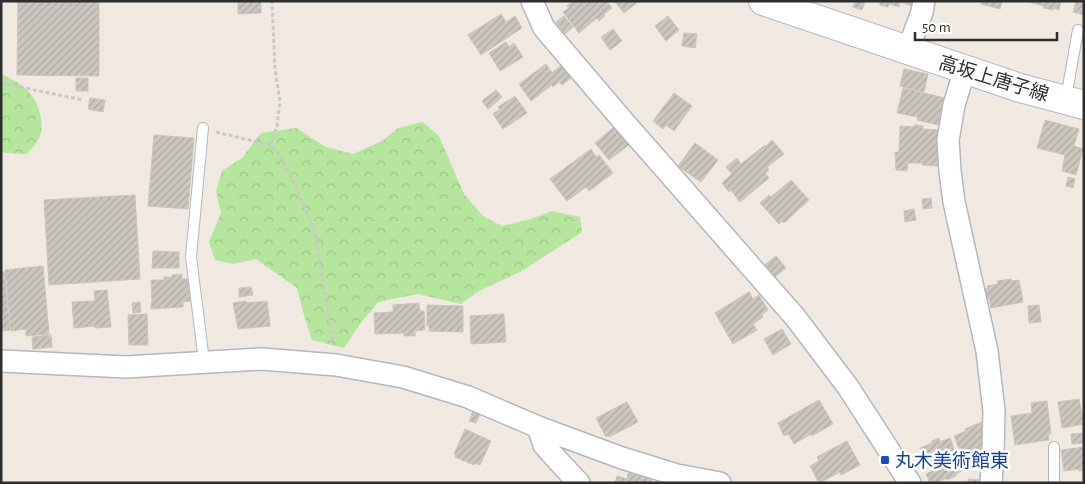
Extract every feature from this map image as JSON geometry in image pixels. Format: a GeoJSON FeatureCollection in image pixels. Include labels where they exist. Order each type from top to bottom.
{"type":"FeatureCollection","features":[{"type":"Feature","properties":{"kind":"main road","name":"高坂上唐子線"},"geometry":{"type":"LineString","coordinates":[[763,1],[1020,88],[1075,102]]}},
{"type":"Feature","properties":{"kind":"street"},"geometry":{"type":"LineString","coordinates":[[532,1],[544,28],[794,317],[848,387],[910,483]]}},
{"type":"Feature","properties":{"kind":"street"},"geometry":{"type":"LineString","coordinates":[[908,50],[922,12],[924,1]]}},
{"type":"Feature","properties":{"kind":"street"},"geometry":{"type":"LineString","coordinates":[[965,69],[954,105],[948,140],[949,163],[954,202],[987,351],[994,411],[990,483]]}},
{"type":"Feature","properties":{"kind":"street"},"geometry":{"type":"LineString","coordinates":[[1,361],[126,367],[262,359],[336,365],[403,377],[468,397],[538,427],[622,458],[677,475],[720,483]]}},
{"type":"Feature","properties":{"kind":"street"},"geometry":{"type":"LineString","coordinates":[[538,427],[544,445],[580,483]]}},
{"type":"Feature","properties":{"kind":"lane"},"geometry":{"type":"LineString","coordinates":[[1075,102],[1078,30]]}},
{"type":"Feature","properties":{"kind":"lane"},"geometry":{"type":"LineString","coordinates":[[203,128],[191,257],[204,361]]}},
{"type":"Feature","properties":{"kind":"lane"},"geometry":{"type":"LineString","coordinates":[[1054,447],[1054,483]]}},
{"type":"Feature","properties":{"kind":"path"},"geometry":{"type":"LineString","coordinates":[[270,145],[277,126],[280,101],[275,69],[272,1]]}},
{"type":"Feature","properties":{"kind":"path"},"geometry":{"type":"LineString","coordinates":[[1,83],[84,100]]}},
{"type":"Feature","properties":{"kind":"path"},"geometry":{"type":"LineString","coordinates":[[203,128],[270,145],[279,154],[296,187],[315,232],[336,365]]}},
{"type":"Feature","properties":{"kind":"green space"},"geometry":{"type":"Polygon","coordinates":[[[1,74],[16,81],[28,91],[39,111],[42,124],[41,133],[27,154],[1,151],[1,74]]]}},
{"type":"Feature","properties":{"kind":"green space"},"geometry":{"type":"Polygon","coordinates":[[[423,122],[439,136],[464,194],[483,216],[502,226],[531,219],[552,211],[580,217],[582,232],[522,271],[479,291],[461,304],[418,294],[378,302],[344,348],[312,340],[297,288],[256,259],[233,264],[215,260],[209,242],[221,213],[216,191],[222,171],[242,158],[261,133],[296,128],[326,147],[353,154],[382,141],[398,128],[423,122]]]}},
{"type":"Feature","properties":{"kind":"building"},"geometry":{"type":"Polygon","coordinates":[[[18,1],[99,1],[99,76],[17,75],[18,1]]]}},
{"type":"Feature","properties":{"kind":"building"},"geometry":{"type":"Polygon","coordinates":[[[238,1],[261,1],[261,13],[238,14],[238,1]]]}},
{"type":"Feature","properties":{"kind":"building"},"geometry":{"type":"Polygon","coordinates":[[[573,1],[608,1],[612,8],[599,21],[597,18],[579,33],[563,12],[569,8],[567,6],[573,1]]]}},
{"type":"Feature","properties":{"kind":"building"},"geometry":{"type":"Polygon","coordinates":[[[614,1],[639,1],[624,13],[614,1]]]}},
{"type":"Feature","properties":{"kind":"building"},"geometry":{"type":"Polygon","coordinates":[[[855,1],[865,1],[862,10],[853,7],[855,1]]]}},
{"type":"Feature","properties":{"kind":"building"},"geometry":{"type":"Polygon","coordinates":[[[879,1],[919,1],[918,8],[900,2],[899,7],[889,4],[888,7],[880,5],[879,1]]]}},
{"type":"Feature","properties":{"kind":"building"},"geometry":{"type":"Polygon","coordinates":[[[982,1],[1002,1],[1000,9],[981,4],[982,1]]]}},
{"type":"Feature","properties":{"kind":"building"},"geometry":{"type":"Polygon","coordinates":[[[1025,1],[1061,1],[1059,10],[1053,8],[1053,10],[1025,1]]]}},
{"type":"Feature","properties":{"kind":"building"},"geometry":{"type":"Polygon","coordinates":[[[1076,1],[1084,1],[1084,15],[1073,12],[1076,1]]]}},
{"type":"Feature","properties":{"kind":"building"},"geometry":{"type":"Polygon","coordinates":[[[501,14],[506,22],[515,16],[522,28],[481,55],[468,35],[501,14]]]}},
{"type":"Feature","properties":{"kind":"building"},"geometry":{"type":"Polygon","coordinates":[[[564,16],[573,27],[565,34],[556,22],[564,16]]]}},
{"type":"Feature","properties":{"kind":"building"},"geometry":{"type":"Polygon","coordinates":[[[668,16],[679,30],[666,41],[655,26],[668,16]]]}},
{"type":"Feature","properties":{"kind":"building"},"geometry":{"type":"Polygon","coordinates":[[[613,29],[622,41],[610,50],[601,37],[613,29]]]}},
{"type":"Feature","properties":{"kind":"building"},"geometry":{"type":"Polygon","coordinates":[[[684,33],[697,34],[695,48],[682,46],[684,33]]]}},
{"type":"Feature","properties":{"kind":"building"},"geometry":{"type":"Polygon","coordinates":[[[506,42],[509,47],[514,43],[523,57],[500,71],[489,53],[506,42]]]}},
{"type":"Feature","properties":{"kind":"building"},"geometry":{"type":"Polygon","coordinates":[[[546,64],[559,82],[531,101],[519,84],[546,64]]]}},
{"type":"Feature","properties":{"kind":"building"},"geometry":{"type":"Polygon","coordinates":[[[563,64],[572,77],[562,85],[552,73],[563,64]]]}},
{"type":"Feature","properties":{"kind":"building"},"geometry":{"type":"Polygon","coordinates":[[[904,69],[928,74],[924,92],[900,86],[904,69]]]}},
{"type":"Feature","properties":{"kind":"building"},"geometry":{"type":"Polygon","coordinates":[[[76,78],[88,78],[88,91],[76,91],[76,78]]]}},
{"type":"Feature","properties":{"kind":"building"},"geometry":{"type":"Polygon","coordinates":[[[903,88],[945,98],[939,125],[917,120],[918,117],[897,113],[903,88]]]}},
{"type":"Feature","properties":{"kind":"building"},"geometry":{"type":"Polygon","coordinates":[[[496,90],[502,97],[488,109],[482,101],[496,90]]]}},
{"type":"Feature","properties":{"kind":"building"},"geometry":{"type":"Polygon","coordinates":[[[674,93],[692,106],[674,131],[666,125],[663,129],[653,121],[674,93]]]}},
{"type":"Feature","properties":{"kind":"building"},"geometry":{"type":"Polygon","coordinates":[[[515,96],[527,113],[503,129],[493,114],[500,109],[498,107],[515,96]]]}},
{"type":"Feature","properties":{"kind":"building"},"geometry":{"type":"Polygon","coordinates":[[[90,98],[105,100],[103,112],[88,109],[90,98]]]}},
{"type":"Feature","properties":{"kind":"building"},"geometry":{"type":"Polygon","coordinates":[[[1045,120],[1079,129],[1074,146],[1083,149],[1076,175],[1062,171],[1065,155],[1037,148],[1045,120]]]}},
{"type":"Feature","properties":{"kind":"building"},"geometry":{"type":"Polygon","coordinates":[[[915,125],[923,126],[922,129],[941,130],[944,162],[938,162],[938,166],[908,163],[907,171],[896,170],[895,152],[899,152],[900,126],[914,127],[915,125]]]}},
{"type":"Feature","properties":{"kind":"building"},"geometry":{"type":"Polygon","coordinates":[[[615,126],[630,144],[609,160],[595,143],[615,126]]]}},
{"type":"Feature","properties":{"kind":"building"},"geometry":{"type":"Polygon","coordinates":[[[154,135],[194,138],[188,209],[148,206],[154,135]]]}},
{"type":"Feature","properties":{"kind":"building"},"geometry":{"type":"Polygon","coordinates":[[[772,140],[784,154],[767,167],[769,170],[765,173],[769,178],[740,202],[731,190],[729,192],[722,183],[732,174],[726,167],[737,158],[741,164],[772,140]]]}},
{"type":"Feature","properties":{"kind":"building"},"geometry":{"type":"Polygon","coordinates":[[[695,143],[718,160],[701,182],[678,166],[695,143]]]}},
{"type":"Feature","properties":{"kind":"building"},"geometry":{"type":"Polygon","coordinates":[[[591,149],[596,157],[599,155],[613,173],[589,191],[586,187],[567,201],[550,179],[591,149]]]}},
{"type":"Feature","properties":{"kind":"building"},"geometry":{"type":"Polygon","coordinates":[[[1068,177],[1075,179],[1073,188],[1066,186],[1068,177]]]}},
{"type":"Feature","properties":{"kind":"building"},"geometry":{"type":"Polygon","coordinates":[[[791,180],[809,200],[784,223],[782,221],[779,224],[760,203],[769,195],[771,197],[791,180]]]}},
{"type":"Feature","properties":{"kind":"building"},"geometry":{"type":"Polygon","coordinates":[[[135,195],[140,279],[49,285],[44,200],[135,195]]]}},
{"type":"Feature","properties":{"kind":"building"},"geometry":{"type":"Polygon","coordinates":[[[931,198],[932,208],[923,209],[922,199],[931,198]]]}},
{"type":"Feature","properties":{"kind":"building"},"geometry":{"type":"Polygon","coordinates":[[[914,209],[916,220],[905,222],[904,211],[914,209]]]}},
{"type":"Feature","properties":{"kind":"building"},"geometry":{"type":"Polygon","coordinates":[[[153,251],[179,252],[179,268],[152,268],[153,251]]]}},
{"type":"Feature","properties":{"kind":"building"},"geometry":{"type":"Polygon","coordinates":[[[776,256],[786,268],[773,278],[763,266],[776,256]]]}},
{"type":"Feature","properties":{"kind":"building"},"geometry":{"type":"Polygon","coordinates":[[[43,266],[49,334],[26,336],[26,329],[11,331],[5,270],[43,266]]]}},
{"type":"Feature","properties":{"kind":"building"},"geometry":{"type":"Polygon","coordinates":[[[1,272],[4,272],[10,330],[1,331],[1,272]]]}},
{"type":"Feature","properties":{"kind":"building"},"geometry":{"type":"Polygon","coordinates":[[[182,274],[182,279],[190,279],[191,301],[183,302],[183,307],[151,309],[151,280],[164,280],[164,277],[182,274]]]}},
{"type":"Feature","properties":{"kind":"building"},"geometry":{"type":"Polygon","coordinates":[[[1011,279],[1011,281],[1019,280],[1023,302],[991,308],[985,289],[988,289],[987,286],[998,284],[997,281],[1011,279]]]}},
{"type":"Feature","properties":{"kind":"building"},"geometry":{"type":"Polygon","coordinates":[[[251,287],[253,295],[239,297],[239,288],[251,287]]]}},
{"type":"Feature","properties":{"kind":"building"},"geometry":{"type":"Polygon","coordinates":[[[107,290],[111,327],[74,328],[72,302],[95,301],[94,291],[107,290]]]}},
{"type":"Feature","properties":{"kind":"building"},"geometry":{"type":"Polygon","coordinates":[[[749,292],[753,299],[759,295],[768,310],[762,314],[763,317],[753,324],[757,330],[733,344],[715,313],[749,292]]]}},
{"type":"Feature","properties":{"kind":"building"},"geometry":{"type":"Polygon","coordinates":[[[246,301],[246,303],[267,301],[270,326],[238,329],[233,303],[246,301]]]}},
{"type":"Feature","properties":{"kind":"building"},"geometry":{"type":"Polygon","coordinates":[[[140,302],[141,312],[133,313],[132,303],[140,302]]]}},
{"type":"Feature","properties":{"kind":"building"},"geometry":{"type":"Polygon","coordinates":[[[419,303],[420,311],[424,311],[425,330],[415,331],[415,336],[404,336],[404,333],[375,334],[374,313],[393,312],[393,305],[419,303]]]}},
{"type":"Feature","properties":{"kind":"building"},"geometry":{"type":"Polygon","coordinates":[[[427,305],[463,306],[463,332],[429,331],[429,326],[427,326],[427,305]]]}},
{"type":"Feature","properties":{"kind":"building"},"geometry":{"type":"Polygon","coordinates":[[[1039,305],[1041,322],[1029,323],[1028,306],[1039,305]]]}},
{"type":"Feature","properties":{"kind":"building"},"geometry":{"type":"Polygon","coordinates":[[[147,314],[148,345],[129,345],[128,315],[147,314]]]}},
{"type":"Feature","properties":{"kind":"building"},"geometry":{"type":"Polygon","coordinates":[[[504,314],[506,342],[471,344],[470,316],[504,314]]]}},
{"type":"Feature","properties":{"kind":"building"},"geometry":{"type":"Polygon","coordinates":[[[782,329],[791,344],[773,355],[764,339],[782,329]]]}},
{"type":"Feature","properties":{"kind":"building"},"geometry":{"type":"Polygon","coordinates":[[[51,335],[52,347],[33,349],[32,337],[51,335]]]}},
{"type":"Feature","properties":{"kind":"building"},"geometry":{"type":"Polygon","coordinates":[[[1079,399],[1084,424],[1062,428],[1058,402],[1079,399]]]}},
{"type":"Feature","properties":{"kind":"building"},"geometry":{"type":"Polygon","coordinates":[[[819,400],[833,424],[794,444],[788,434],[784,436],[778,423],[819,400]]]}},
{"type":"Feature","properties":{"kind":"building"},"geometry":{"type":"Polygon","coordinates":[[[1047,401],[1051,434],[1048,434],[1049,440],[1015,445],[1011,416],[1032,413],[1031,403],[1047,401]]]}},
{"type":"Feature","properties":{"kind":"building"},"geometry":{"type":"Polygon","coordinates":[[[627,402],[638,422],[606,437],[596,418],[627,402]]]}},
{"type":"Feature","properties":{"kind":"building"},"geometry":{"type":"Polygon","coordinates":[[[473,411],[480,414],[476,423],[469,421],[473,411]]]}},
{"type":"Feature","properties":{"kind":"building"},"geometry":{"type":"Polygon","coordinates":[[[984,421],[986,446],[981,448],[982,450],[963,458],[954,436],[984,421]]]}},
{"type":"Feature","properties":{"kind":"building"},"geometry":{"type":"Polygon","coordinates":[[[465,429],[491,441],[480,465],[475,463],[474,465],[455,457],[456,455],[454,454],[465,429]]]}},
{"type":"Feature","properties":{"kind":"building"},"geometry":{"type":"Polygon","coordinates":[[[1084,433],[1084,443],[1072,444],[1071,434],[1084,433]]]}},
{"type":"Feature","properties":{"kind":"building"},"geometry":{"type":"Polygon","coordinates":[[[939,438],[940,442],[950,438],[955,452],[951,454],[952,457],[940,461],[939,458],[926,462],[920,448],[939,438]]]}},
{"type":"Feature","properties":{"kind":"building"},"geometry":{"type":"Polygon","coordinates":[[[847,441],[860,465],[841,475],[840,472],[819,483],[810,466],[819,461],[817,457],[847,441]]]}},
{"type":"Feature","properties":{"kind":"building"},"geometry":{"type":"Polygon","coordinates":[[[1084,447],[1084,470],[1064,471],[1061,450],[1084,447]]]}},
{"type":"Feature","properties":{"kind":"building"},"geometry":{"type":"Polygon","coordinates":[[[958,458],[965,469],[947,480],[946,478],[937,483],[929,483],[926,474],[958,458]]]}},
{"type":"Feature","properties":{"kind":"building"},"geometry":{"type":"Polygon","coordinates":[[[628,473],[652,479],[651,483],[615,483],[617,476],[627,479],[628,473]]]}},
{"type":"Feature","properties":{"kind":"building"},"geometry":{"type":"Polygon","coordinates":[[[968,479],[984,480],[984,483],[968,483],[968,479]]]}},
{"type":"Feature","properties":{"kind":"place","name":"丸木美術館東"},"geometry":{"type":"Point","coordinates":[885,460]}}]}
